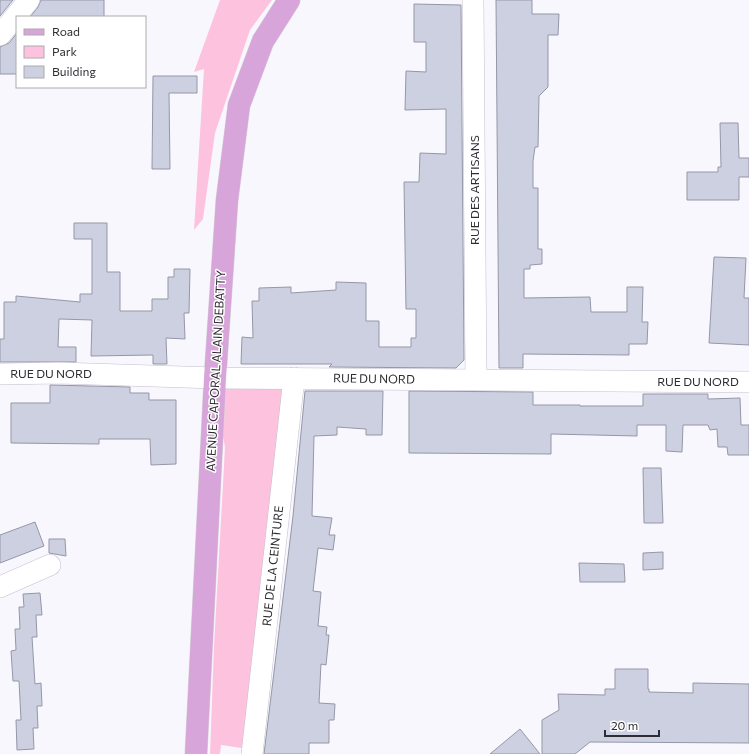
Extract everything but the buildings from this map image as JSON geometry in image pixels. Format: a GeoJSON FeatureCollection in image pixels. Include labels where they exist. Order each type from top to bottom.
{"type":"FeatureCollection","features":[{"type":"Feature","properties":{"kind":"main road","name":"AVENUE CAPORAL ALAIN DEBATTY"},"geometry":{"type":"LineString","coordinates":[[196,754],[215,378],[227,200],[239,104],[263,42],[289,0]]}},
{"type":"Feature","properties":{"kind":"street"},"geometry":{"type":"LineString","coordinates":[[0,35],[29,0]]}},
{"type":"Feature","properties":{"kind":"street","name":"RUE DES ARTISANS"},"geometry":{"type":"LineString","coordinates":[[473,0],[476,380]]}},
{"type":"Feature","properties":{"kind":"street","name":"RUE DU NORD"},"geometry":{"type":"LineString","coordinates":[[0,374],[59,373],[215,378],[749,382]]}},
{"type":"Feature","properties":{"kind":"street","name":"RUE DE LA CEINTURE"},"geometry":{"type":"LineString","coordinates":[[252,754],[294,378]]}},
{"type":"Feature","properties":{"kind":"street"},"geometry":{"type":"LineString","coordinates":[[0,587],[50,565]]}},
{"type":"Feature","properties":{"kind":"green space"},"geometry":{"type":"Polygon","coordinates":[[[220,0],[272,0],[250,30],[215,133],[203,219],[194,230],[204,69],[194,72],[220,0]]]}},
{"type":"Feature","properties":{"kind":"green space"},"geometry":{"type":"Polygon","coordinates":[[[284,387],[249,749],[221,745],[220,754],[210,754],[214,646],[225,447],[222,432],[224,388],[284,387]]]}}]}
